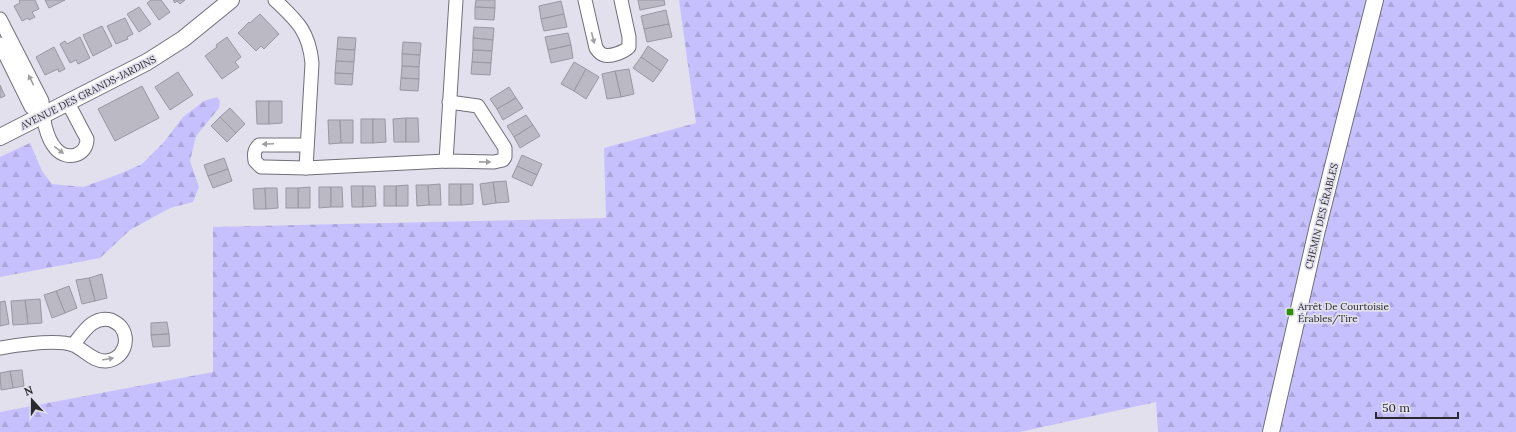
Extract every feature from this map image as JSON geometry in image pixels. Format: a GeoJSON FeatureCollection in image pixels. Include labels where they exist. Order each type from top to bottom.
{"type":"FeatureCollection","features":[{"type":"Feature","properties":{"kind":"street","name":"AVENUE DES GRANDS-JARDINS"},"geometry":{"type":"LineString","coordinates":[[0,137],[42,117],[159,55],[183,39],[232,0]]}},
{"type":"Feature","properties":{"kind":"street"},"geometry":{"type":"LineString","coordinates":[[275,0],[296,20],[308,39],[311,50],[312,63],[306,168]]}},
{"type":"Feature","properties":{"kind":"street"},"geometry":{"type":"LineString","coordinates":[[446,161],[456,0]]}},
{"type":"Feature","properties":{"kind":"street"},"geometry":{"type":"LineString","coordinates":[[585,0],[596,48],[604,55],[622,52],[629,47],[629,36],[621,0]]}},
{"type":"Feature","properties":{"kind":"street","name":"CHEMIN DES ÉRABLES"},"geometry":{"type":"LineString","coordinates":[[1270,432],[1317,230],[1375,0]]}},
{"type":"Feature","properties":{"kind":"street"},"geometry":{"type":"LineString","coordinates":[[0,19],[42,101],[42,117],[52,144],[56,149],[65,155],[76,155],[85,149],[87,139],[68,103]]}},
{"type":"Feature","properties":{"kind":"street"},"geometry":{"type":"LineString","coordinates":[[0,44],[31,107],[42,117]]}},
{"type":"Feature","properties":{"kind":"street"},"geometry":{"type":"LineString","coordinates":[[307,145],[259,145],[255,148],[255,161],[260,167],[306,168],[446,161],[494,162],[502,160],[505,157],[505,148],[478,106],[449,102]]}},
{"type":"Feature","properties":{"kind":"street"},"geometry":{"type":"LineString","coordinates":[[0,348],[35,344],[74,345]]}},
{"type":"Feature","properties":{"kind":"green space"},"geometry":{"type":"Polygon","coordinates":[[[679,0],[1516,0],[1516,432],[1158,432],[1156,402],[1020,432],[0,432],[0,412],[213,372],[213,227],[606,218],[604,148],[696,123],[679,0]]]}},
{"type":"Feature","properties":{"kind":"green space"},"geometry":{"type":"Polygon","coordinates":[[[217,97],[220,101],[219,108],[196,136],[190,161],[199,187],[193,202],[170,208],[130,230],[100,258],[0,277],[0,157],[30,143],[42,171],[52,184],[83,187],[142,164],[164,142],[183,117],[204,101],[217,97]]]}},
{"type":"Feature","properties":{"kind":"building"},"geometry":{"type":"Polygon","coordinates":[[[20,0],[35,0],[39,9],[32,12],[35,17],[22,21],[14,6],[20,3],[20,0]]]}},
{"type":"Feature","properties":{"kind":"building"},"geometry":{"type":"Polygon","coordinates":[[[45,0],[65,0],[49,8],[45,0]]]}},
{"type":"Feature","properties":{"kind":"building"},"geometry":{"type":"Polygon","coordinates":[[[151,0],[161,0],[170,12],[159,20],[147,3],[151,0]]]}},
{"type":"Feature","properties":{"kind":"building"},"geometry":{"type":"Polygon","coordinates":[[[173,0],[185,0],[180,4],[177,1],[175,3],[173,0]]]}},
{"type":"Feature","properties":{"kind":"building"},"geometry":{"type":"Polygon","coordinates":[[[476,0],[495,0],[495,8],[475,7],[476,0]]]}},
{"type":"Feature","properties":{"kind":"building"},"geometry":{"type":"Polygon","coordinates":[[[638,0],[664,0],[665,5],[640,10],[638,0]]]}},
{"type":"Feature","properties":{"kind":"building"},"geometry":{"type":"Polygon","coordinates":[[[561,1],[564,14],[541,19],[539,6],[561,1]]]}},
{"type":"Feature","properties":{"kind":"building"},"geometry":{"type":"Polygon","coordinates":[[[139,7],[151,24],[139,32],[127,14],[139,7]]]}},
{"type":"Feature","properties":{"kind":"building"},"geometry":{"type":"Polygon","coordinates":[[[475,7],[495,8],[494,20],[475,19],[475,7]]]}},
{"type":"Feature","properties":{"kind":"building"},"geometry":{"type":"Polygon","coordinates":[[[666,10],[669,24],[644,29],[641,16],[666,10]]]}},
{"type":"Feature","properties":{"kind":"building"},"geometry":{"type":"Polygon","coordinates":[[[260,14],[279,34],[264,49],[261,46],[256,51],[238,33],[260,14]]]}},
{"type":"Feature","properties":{"kind":"building"},"geometry":{"type":"Polygon","coordinates":[[[564,14],[567,27],[544,31],[541,19],[564,14]]]}},
{"type":"Feature","properties":{"kind":"building"},"geometry":{"type":"Polygon","coordinates":[[[125,18],[133,34],[127,37],[128,39],[116,44],[107,26],[125,18]]]}},
{"type":"Feature","properties":{"kind":"building"},"geometry":{"type":"Polygon","coordinates":[[[669,24],[672,37],[647,42],[644,29],[669,24]]]}},
{"type":"Feature","properties":{"kind":"building"},"geometry":{"type":"Polygon","coordinates":[[[102,26],[112,46],[93,56],[83,35],[102,26]]]}},
{"type":"Feature","properties":{"kind":"building"},"geometry":{"type":"Polygon","coordinates":[[[474,27],[494,28],[493,40],[473,38],[474,27]]]}},
{"type":"Feature","properties":{"kind":"building"},"geometry":{"type":"Polygon","coordinates":[[[568,33],[571,45],[548,50],[545,37],[568,33]]]}},
{"type":"Feature","properties":{"kind":"building"},"geometry":{"type":"Polygon","coordinates":[[[80,37],[90,58],[78,64],[76,60],[70,63],[60,44],[65,41],[67,44],[80,37]]]}},
{"type":"Feature","properties":{"kind":"building"},"geometry":{"type":"Polygon","coordinates":[[[227,37],[241,57],[235,62],[239,67],[222,79],[205,56],[227,37]]]}},
{"type":"Feature","properties":{"kind":"building"},"geometry":{"type":"Polygon","coordinates":[[[338,37],[356,38],[355,50],[337,49],[338,37]]]}},
{"type":"Feature","properties":{"kind":"building"},"geometry":{"type":"Polygon","coordinates":[[[473,38],[493,40],[492,51],[473,50],[473,38]]]}},
{"type":"Feature","properties":{"kind":"building"},"geometry":{"type":"Polygon","coordinates":[[[403,42],[421,43],[420,55],[402,54],[403,42]]]}},
{"type":"Feature","properties":{"kind":"building"},"geometry":{"type":"Polygon","coordinates":[[[571,45],[573,58],[551,63],[548,50],[571,45]]]}},
{"type":"Feature","properties":{"kind":"building"},"geometry":{"type":"Polygon","coordinates":[[[648,46],[668,60],[661,71],[641,57],[648,46]]]}},
{"type":"Feature","properties":{"kind":"building"},"geometry":{"type":"Polygon","coordinates":[[[54,47],[65,69],[59,72],[58,69],[45,75],[36,57],[54,47]]]}},
{"type":"Feature","properties":{"kind":"building"},"geometry":{"type":"Polygon","coordinates":[[[337,49],[355,50],[354,62],[336,61],[337,49]]]}},
{"type":"Feature","properties":{"kind":"building"},"geometry":{"type":"Polygon","coordinates":[[[473,50],[492,51],[491,63],[472,62],[473,50]]]}},
{"type":"Feature","properties":{"kind":"building"},"geometry":{"type":"Polygon","coordinates":[[[402,54],[420,55],[419,67],[402,66],[402,54]]]}},
{"type":"Feature","properties":{"kind":"building"},"geometry":{"type":"Polygon","coordinates":[[[641,57],[661,71],[653,82],[633,68],[641,57]]]}},
{"type":"Feature","properties":{"kind":"building"},"geometry":{"type":"Polygon","coordinates":[[[336,61],[354,62],[353,74],[335,73],[336,61]]]}},
{"type":"Feature","properties":{"kind":"building"},"geometry":{"type":"Polygon","coordinates":[[[472,62],[491,63],[490,75],[471,74],[472,62]]]}},
{"type":"Feature","properties":{"kind":"building"},"geometry":{"type":"Polygon","coordinates":[[[574,62],[586,69],[574,91],[561,84],[574,62]]]}},
{"type":"Feature","properties":{"kind":"building"},"geometry":{"type":"Polygon","coordinates":[[[402,66],[419,67],[419,79],[401,78],[402,66]]]}},
{"type":"Feature","properties":{"kind":"building"},"geometry":{"type":"Polygon","coordinates":[[[586,69],[599,77],[586,99],[574,91],[586,69]]]}},
{"type":"Feature","properties":{"kind":"building"},"geometry":{"type":"Polygon","coordinates":[[[629,69],[634,94],[621,97],[615,71],[629,69]]]}},
{"type":"Feature","properties":{"kind":"building"},"geometry":{"type":"Polygon","coordinates":[[[615,71],[621,97],[607,99],[602,74],[615,71]]]}},
{"type":"Feature","properties":{"kind":"building"},"geometry":{"type":"Polygon","coordinates":[[[178,72],[193,95],[170,110],[155,87],[178,72]]]}},
{"type":"Feature","properties":{"kind":"building"},"geometry":{"type":"Polygon","coordinates":[[[335,73],[353,74],[352,85],[335,84],[335,73]]]}},
{"type":"Feature","properties":{"kind":"building"},"geometry":{"type":"Polygon","coordinates":[[[401,78],[419,79],[418,91],[400,90],[401,78]]]}},
{"type":"Feature","properties":{"kind":"building"},"geometry":{"type":"Polygon","coordinates":[[[0,85],[5,96],[0,98],[0,85]]]}},
{"type":"Feature","properties":{"kind":"building"},"geometry":{"type":"Polygon","coordinates":[[[142,86],[159,118],[115,141],[98,109],[142,86]]]}},
{"type":"Feature","properties":{"kind":"building"},"geometry":{"type":"Polygon","coordinates":[[[509,87],[516,98],[497,109],[490,99],[509,87]]]}},
{"type":"Feature","properties":{"kind":"building"},"geometry":{"type":"Polygon","coordinates":[[[516,98],[523,108],[503,120],[497,109],[516,98]]]}},
{"type":"Feature","properties":{"kind":"building"},"geometry":{"type":"Polygon","coordinates":[[[256,101],[269,101],[269,124],[257,124],[256,101]]]}},
{"type":"Feature","properties":{"kind":"building"},"geometry":{"type":"Polygon","coordinates":[[[269,101],[282,101],[282,123],[269,124],[269,101]]]}},
{"type":"Feature","properties":{"kind":"building"},"geometry":{"type":"Polygon","coordinates":[[[230,108],[245,124],[236,133],[220,117],[230,108]]]}},
{"type":"Feature","properties":{"kind":"building"},"geometry":{"type":"Polygon","coordinates":[[[526,115],[533,125],[514,137],[507,126],[526,115]]]}},
{"type":"Feature","properties":{"kind":"building"},"geometry":{"type":"Polygon","coordinates":[[[220,117],[236,133],[227,142],[211,126],[220,117]]]}},
{"type":"Feature","properties":{"kind":"building"},"geometry":{"type":"Polygon","coordinates":[[[406,118],[406,142],[394,142],[393,119],[406,118]]]}},
{"type":"Feature","properties":{"kind":"building"},"geometry":{"type":"Polygon","coordinates":[[[406,118],[418,118],[419,142],[406,142],[406,118]]]}},
{"type":"Feature","properties":{"kind":"building"},"geometry":{"type":"Polygon","coordinates":[[[361,119],[373,119],[373,143],[361,143],[361,119]]]}},
{"type":"Feature","properties":{"kind":"building"},"geometry":{"type":"Polygon","coordinates":[[[373,119],[385,119],[386,142],[373,143],[373,119]]]}},
{"type":"Feature","properties":{"kind":"building"},"geometry":{"type":"Polygon","coordinates":[[[328,120],[340,120],[341,143],[329,144],[328,120]]]}},
{"type":"Feature","properties":{"kind":"building"},"geometry":{"type":"Polygon","coordinates":[[[340,120],[353,120],[353,143],[341,143],[340,120]]]}},
{"type":"Feature","properties":{"kind":"building"},"geometry":{"type":"Polygon","coordinates":[[[533,125],[540,136],[520,148],[514,137],[533,125]]]}},
{"type":"Feature","properties":{"kind":"building"},"geometry":{"type":"Polygon","coordinates":[[[522,155],[542,164],[537,175],[517,166],[522,155]]]}},
{"type":"Feature","properties":{"kind":"building"},"geometry":{"type":"Polygon","coordinates":[[[224,158],[228,169],[208,176],[204,165],[224,158]]]}},
{"type":"Feature","properties":{"kind":"building"},"geometry":{"type":"Polygon","coordinates":[[[517,166],[537,175],[532,186],[512,177],[517,166]]]}},
{"type":"Feature","properties":{"kind":"building"},"geometry":{"type":"Polygon","coordinates":[[[228,169],[232,181],[213,188],[208,176],[228,169]]]}},
{"type":"Feature","properties":{"kind":"building"},"geometry":{"type":"Polygon","coordinates":[[[506,181],[509,202],[496,203],[493,182],[506,181]]]}},
{"type":"Feature","properties":{"kind":"building"},"geometry":{"type":"Polygon","coordinates":[[[493,182],[496,203],[483,205],[480,184],[493,182]]]}},
{"type":"Feature","properties":{"kind":"building"},"geometry":{"type":"Polygon","coordinates":[[[440,184],[441,205],[429,205],[428,185],[440,184]]]}},
{"type":"Feature","properties":{"kind":"building"},"geometry":{"type":"Polygon","coordinates":[[[449,184],[461,184],[461,205],[449,205],[449,184]]]}},
{"type":"Feature","properties":{"kind":"building"},"geometry":{"type":"Polygon","coordinates":[[[461,184],[473,184],[473,204],[461,205],[461,184]]]}},
{"type":"Feature","properties":{"kind":"building"},"geometry":{"type":"Polygon","coordinates":[[[408,185],[408,206],[396,206],[396,186],[408,185]]]}},
{"type":"Feature","properties":{"kind":"building"},"geometry":{"type":"Polygon","coordinates":[[[416,185],[428,185],[429,205],[417,206],[416,185]]]}},
{"type":"Feature","properties":{"kind":"building"},"geometry":{"type":"Polygon","coordinates":[[[351,186],[363,186],[363,207],[352,207],[351,186]]]}},
{"type":"Feature","properties":{"kind":"building"},"geometry":{"type":"Polygon","coordinates":[[[363,186],[375,186],[376,206],[363,207],[363,186]]]}},
{"type":"Feature","properties":{"kind":"building"},"geometry":{"type":"Polygon","coordinates":[[[384,186],[396,186],[396,206],[384,206],[384,186]]]}},
{"type":"Feature","properties":{"kind":"building"},"geometry":{"type":"Polygon","coordinates":[[[310,187],[310,208],[298,208],[298,188],[310,187]]]}},
{"type":"Feature","properties":{"kind":"building"},"geometry":{"type":"Polygon","coordinates":[[[319,187],[331,187],[331,207],[319,208],[319,187]]]}},
{"type":"Feature","properties":{"kind":"building"},"geometry":{"type":"Polygon","coordinates":[[[331,187],[342,187],[343,207],[331,207],[331,187]]]}},
{"type":"Feature","properties":{"kind":"building"},"geometry":{"type":"Polygon","coordinates":[[[265,188],[266,209],[254,209],[253,189],[265,188]]]}},
{"type":"Feature","properties":{"kind":"building"},"geometry":{"type":"Polygon","coordinates":[[[265,188],[277,188],[278,208],[266,209],[265,188]]]}},
{"type":"Feature","properties":{"kind":"building"},"geometry":{"type":"Polygon","coordinates":[[[286,188],[298,188],[298,208],[286,208],[286,188]]]}},
{"type":"Feature","properties":{"kind":"building"},"geometry":{"type":"Polygon","coordinates":[[[102,274],[107,298],[95,301],[89,278],[102,274]]]}},
{"type":"Feature","properties":{"kind":"building"},"geometry":{"type":"Polygon","coordinates":[[[89,278],[95,301],[82,304],[76,280],[89,278]]]}},
{"type":"Feature","properties":{"kind":"building"},"geometry":{"type":"Polygon","coordinates":[[[69,286],[77,308],[65,313],[56,291],[69,286]]]}},
{"type":"Feature","properties":{"kind":"building"},"geometry":{"type":"Polygon","coordinates":[[[56,291],[65,313],[52,318],[44,295],[56,291]]]}},
{"type":"Feature","properties":{"kind":"building"},"geometry":{"type":"Polygon","coordinates":[[[40,299],[42,323],[28,324],[25,300],[40,299]]]}},
{"type":"Feature","properties":{"kind":"building"},"geometry":{"type":"Polygon","coordinates":[[[25,300],[28,324],[13,325],[11,301],[25,300]]]}},
{"type":"Feature","properties":{"kind":"building"},"geometry":{"type":"Polygon","coordinates":[[[5,301],[9,324],[0,326],[0,302],[5,301]]]}},
{"type":"Feature","properties":{"kind":"building"},"geometry":{"type":"Polygon","coordinates":[[[167,322],[169,334],[151,335],[151,323],[167,322]]]}},
{"type":"Feature","properties":{"kind":"building"},"geometry":{"type":"Polygon","coordinates":[[[169,334],[170,346],[153,347],[151,335],[169,334]]]}},
{"type":"Feature","properties":{"kind":"building"},"geometry":{"type":"Polygon","coordinates":[[[22,370],[24,386],[13,388],[10,371],[22,370]]]}},
{"type":"Feature","properties":{"kind":"building"},"geometry":{"type":"Polygon","coordinates":[[[10,371],[13,388],[1,390],[0,373],[10,371]]]}},
{"type":"Feature","properties":{"kind":"place","name":"Arrêt De Courtoisie Érables/Tire"},"geometry":{"type":"Point","coordinates":[1290,312]}}]}
